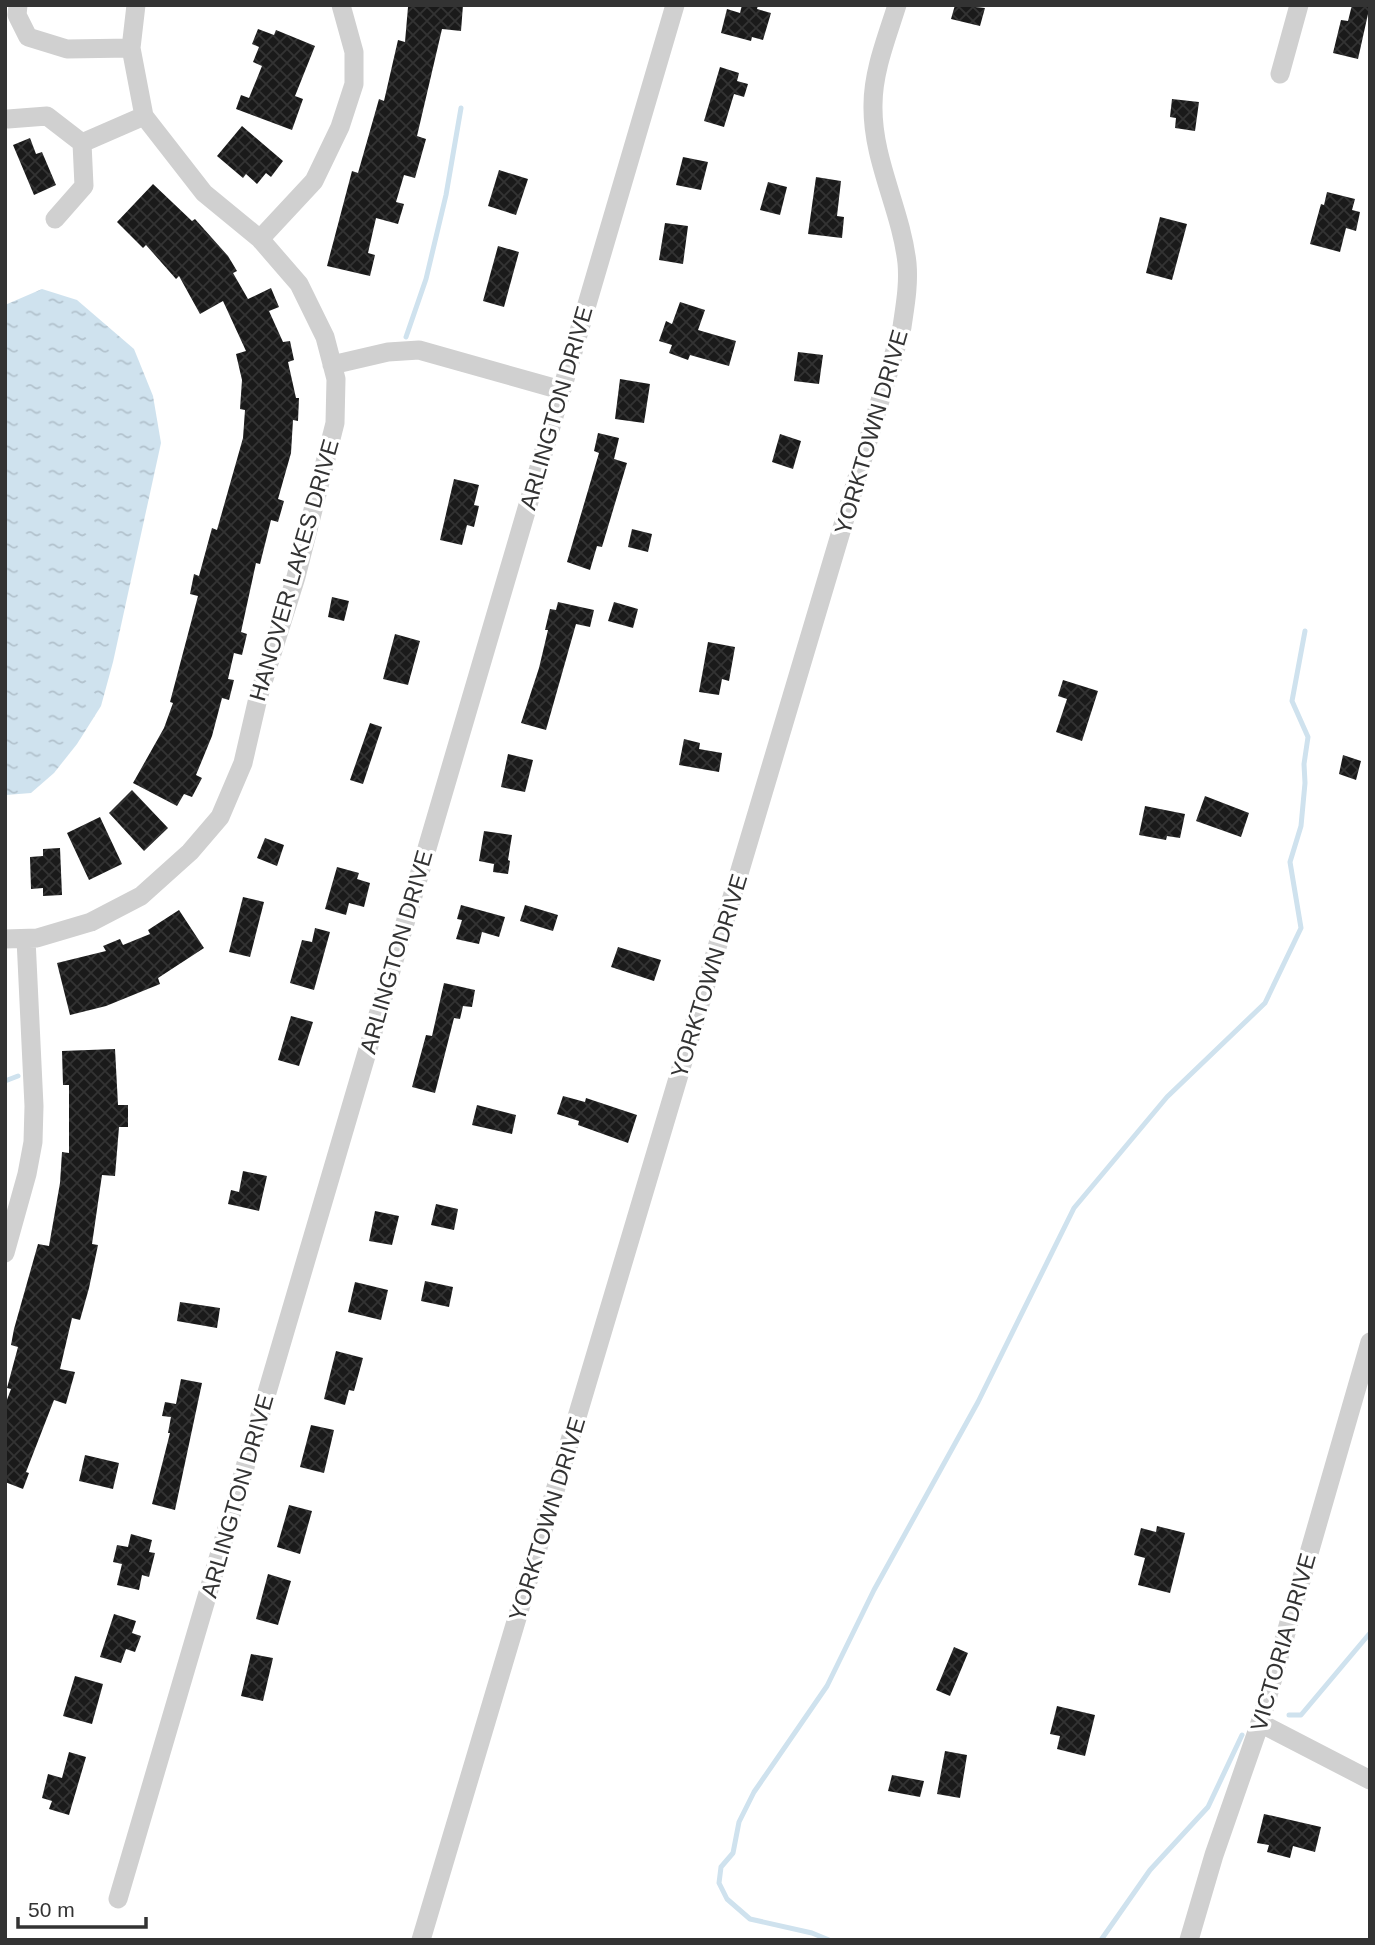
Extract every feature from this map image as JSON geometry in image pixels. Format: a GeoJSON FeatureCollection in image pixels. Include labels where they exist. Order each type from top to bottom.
{"type":"FeatureCollection","features":[{"type":"Feature","properties":{"kind":"street"},"geometry":{"type":"LineString","coordinates":[[18,5],[17,15],[28,37],[67,49],[131,48]]}},
{"type":"Feature","properties":{"kind":"street","name":"HANOVER LAKES DRIVE"},"geometry":{"type":"LineString","coordinates":[[5,939],[37,938],[91,922],[141,896],[190,852],[220,817],[243,764],[258,698],[296,577],[335,423],[336,379],[325,337],[299,284],[260,239],[204,193],[144,116],[131,48],[136,5]]}},
{"type":"Feature","properties":{"kind":"street"},"geometry":{"type":"LineString","coordinates":[[260,239],[314,181],[341,127],[354,84],[354,52],[341,5]]}},
{"type":"Feature","properties":{"kind":"street","name":"ARLINGTON DRIVE"},"geometry":{"type":"LineString","coordinates":[[118,1899],[675,5]]}},
{"type":"Feature","properties":{"kind":"street","name":"YORKTOWN DRIVE"},"geometry":{"type":"LineString","coordinates":[[421,1940],[902,327],[908,292],[907,263],[901,230],[876,142],[873,107],[876,72],[897,5]]}},
{"type":"Feature","properties":{"kind":"street"},"geometry":{"type":"LineString","coordinates":[[1280,74],[1299,5]]}},
{"type":"Feature","properties":{"kind":"street"},"geometry":{"type":"LineString","coordinates":[[8,119],[47,116],[82,143],[84,186],[55,219]]}},
{"type":"Feature","properties":{"kind":"street"},"geometry":{"type":"LineString","coordinates":[[82,143],[144,116]]}},
{"type":"Feature","properties":{"kind":"street"},"geometry":{"type":"LineString","coordinates":[[332,365],[388,352],[419,350],[561,390]]}},
{"type":"Feature","properties":{"kind":"street"},"geometry":{"type":"LineString","coordinates":[[5,1253],[33,1142],[34,1106],[26,939]]}},
{"type":"Feature","properties":{"kind":"street","name":"VICTORIA DRIVE"},"geometry":{"type":"LineString","coordinates":[[1189,1940],[1213,1855],[1260,1723],[1370,1342]]}},
{"type":"Feature","properties":{"kind":"street"},"geometry":{"type":"LineString","coordinates":[[1260,1723],[1370,1780]]}},
{"type":"Feature","properties":{"kind":"water"},"geometry":{"type":"Polygon","coordinates":[[[42,289],[77,300],[134,349],[153,396],[161,443],[101,706],[77,744],[54,773],[31,793],[6,795],[5,305],[42,289]]]}},
{"type":"Feature","properties":{"kind":"building"},"geometry":{"type":"Polygon","coordinates":[[[463,5],[461,31],[442,29],[417,136],[426,139],[415,178],[404,175],[396,202],[404,204],[398,224],[376,218],[368,253],[375,255],[370,276],[327,266],[352,171],[358,173],[379,99],[384,101],[398,40],[405,42],[408,7],[463,5]]]}},
{"type":"Feature","properties":{"kind":"building"},"geometry":{"type":"Polygon","coordinates":[[[742,5],[758,5],[757,9],[771,13],[763,40],[752,37],[751,41],[721,33],[727,9],[740,13],[742,5]]]}},
{"type":"Feature","properties":{"kind":"building"},"geometry":{"type":"Polygon","coordinates":[[[955,5],[985,8],[980,26],[951,19],[955,5]]]}},
{"type":"Feature","properties":{"kind":"building"},"geometry":{"type":"Polygon","coordinates":[[[1352,5],[1370,5],[1358,59],[1333,53],[1341,20],[1348,21],[1352,5]]]}},
{"type":"Feature","properties":{"kind":"building"},"geometry":{"type":"Polygon","coordinates":[[[258,29],[274,35],[276,30],[315,46],[295,96],[303,99],[292,130],[236,109],[241,95],[249,98],[262,66],[253,62],[259,47],[252,44],[258,29]]]}},
{"type":"Feature","properties":{"kind":"building"},"geometry":{"type":"Polygon","coordinates":[[[720,67],[739,73],[737,81],[748,84],[744,97],[734,94],[724,127],[704,121],[720,67]]]}},
{"type":"Feature","properties":{"kind":"building"},"geometry":{"type":"Polygon","coordinates":[[[1172,99],[1199,102],[1195,131],[1175,128],[1176,118],[1170,117],[1172,99]]]}},
{"type":"Feature","properties":{"kind":"building"},"geometry":{"type":"Polygon","coordinates":[[[242,126],[283,161],[271,177],[266,173],[257,184],[246,174],[243,178],[217,156],[242,126]]]}},
{"type":"Feature","properties":{"kind":"building"},"geometry":{"type":"Polygon","coordinates":[[[30,138],[36,154],[42,152],[56,185],[34,195],[13,145],[30,138]]]}},
{"type":"Feature","properties":{"kind":"building"},"geometry":{"type":"Polygon","coordinates":[[[683,157],[708,162],[701,190],[676,185],[683,157]]]}},
{"type":"Feature","properties":{"kind":"building"},"geometry":{"type":"Polygon","coordinates":[[[499,170],[528,179],[516,215],[488,206],[499,170]]]}},
{"type":"Feature","properties":{"kind":"building"},"geometry":{"type":"Polygon","coordinates":[[[816,177],[841,181],[837,216],[844,217],[842,238],[808,234],[816,177]]]}},
{"type":"Feature","properties":{"kind":"building"},"geometry":{"type":"Polygon","coordinates":[[[768,182],[787,187],[780,215],[760,210],[768,182]]]}},
{"type":"Feature","properties":{"kind":"building"},"geometry":{"type":"Polygon","coordinates":[[[153,184],[192,221],[195,219],[228,256],[237,271],[233,273],[248,299],[271,288],[279,307],[269,311],[283,342],[290,341],[294,360],[288,362],[296,398],[299,398],[298,421],[293,420],[291,453],[278,499],[284,501],[278,522],[271,520],[260,564],[256,563],[241,632],[247,634],[242,655],[234,653],[228,679],[234,680],[229,700],[222,698],[212,736],[196,775],[202,778],[192,797],[184,794],[177,806],[133,783],[164,728],[173,703],[170,702],[198,596],[190,594],[194,574],[199,576],[212,528],[217,530],[243,438],[245,410],[240,409],[242,380],[236,354],[246,351],[223,301],[200,314],[179,276],[176,279],[146,245],[143,248],[117,222],[153,184]]]}},
{"type":"Feature","properties":{"kind":"building"},"geometry":{"type":"Polygon","coordinates":[[[1327,192],[1355,199],[1352,210],[1360,212],[1356,231],[1346,228],[1340,252],[1310,244],[1327,192]]]}},
{"type":"Feature","properties":{"kind":"building"},"geometry":{"type":"Polygon","coordinates":[[[1160,217],[1187,224],[1172,280],[1146,273],[1160,217]]]}},
{"type":"Feature","properties":{"kind":"building"},"geometry":{"type":"Polygon","coordinates":[[[665,223],[688,226],[683,264],[659,260],[665,223]]]}},
{"type":"Feature","properties":{"kind":"building"},"geometry":{"type":"Polygon","coordinates":[[[498,246],[519,252],[504,307],[483,301],[498,246]]]}},
{"type":"Feature","properties":{"kind":"building"},"geometry":{"type":"Polygon","coordinates":[[[680,302],[705,310],[698,330],[736,341],[729,366],[690,355],[688,360],[669,353],[672,345],[659,341],[666,321],[672,324],[680,302]]]}},
{"type":"Feature","properties":{"kind":"building"},"geometry":{"type":"Polygon","coordinates":[[[798,352],[823,355],[819,384],[794,381],[798,352]]]}},
{"type":"Feature","properties":{"kind":"building"},"geometry":{"type":"Polygon","coordinates":[[[620,379],[650,384],[644,423],[615,419],[620,379]]]}},
{"type":"Feature","properties":{"kind":"building"},"geometry":{"type":"Polygon","coordinates":[[[598,433],[619,438],[614,459],[627,463],[602,547],[597,546],[590,570],[567,562],[599,453],[594,451],[598,433]]]}},
{"type":"Feature","properties":{"kind":"building"},"geometry":{"type":"Polygon","coordinates":[[[780,434],[801,441],[793,469],[772,462],[780,434]]]}},
{"type":"Feature","properties":{"kind":"building"},"geometry":{"type":"Polygon","coordinates":[[[454,479],[479,485],[474,505],[479,506],[474,527],[467,525],[462,545],[440,540],[454,479]]]}},
{"type":"Feature","properties":{"kind":"building"},"geometry":{"type":"Polygon","coordinates":[[[632,529],[652,534],[648,552],[628,547],[632,529]]]}},
{"type":"Feature","properties":{"kind":"building"},"geometry":{"type":"Polygon","coordinates":[[[332,597],[349,601],[344,621],[328,617],[332,597]]]}},
{"type":"Feature","properties":{"kind":"building"},"geometry":{"type":"Polygon","coordinates":[[[558,602],[594,610],[590,627],[576,624],[546,730],[521,723],[539,668],[550,609],[556,610],[558,602]]]}},
{"type":"Feature","properties":{"kind":"building"},"geometry":{"type":"Polygon","coordinates":[[[614,602],[638,609],[633,628],[608,621],[614,602]]]}},
{"type":"Feature","properties":{"kind":"building"},"geometry":{"type":"Polygon","coordinates":[[[395,634],[420,641],[408,685],[383,679],[395,634]]]}},
{"type":"Feature","properties":{"kind":"building"},"geometry":{"type":"Polygon","coordinates":[[[708,642],[735,647],[729,681],[722,679],[719,695],[699,692],[708,642]]]}},
{"type":"Feature","properties":{"kind":"building"},"geometry":{"type":"Polygon","coordinates":[[[1063,680],[1098,691],[1082,741],[1056,732],[1067,699],[1058,696],[1063,680]]]}},
{"type":"Feature","properties":{"kind":"building"},"geometry":{"type":"Polygon","coordinates":[[[370,723],[382,727],[363,784],[350,780],[370,723]]]}},
{"type":"Feature","properties":{"kind":"building"},"geometry":{"type":"Polygon","coordinates":[[[684,739],[700,743],[699,749],[722,753],[719,772],[679,765],[684,739]]]}},
{"type":"Feature","properties":{"kind":"building"},"geometry":{"type":"Polygon","coordinates":[[[508,754],[533,760],[525,792],[501,787],[508,754]]]}},
{"type":"Feature","properties":{"kind":"building"},"geometry":{"type":"Polygon","coordinates":[[[1343,755],[1361,761],[1356,780],[1339,774],[1343,755]]]}},
{"type":"Feature","properties":{"kind":"building"},"geometry":{"type":"Polygon","coordinates":[[[132,790],[168,828],[144,851],[109,813],[132,790]]]}},
{"type":"Feature","properties":{"kind":"building"},"geometry":{"type":"Polygon","coordinates":[[[1205,796],[1249,813],[1241,837],[1196,821],[1205,796]]]}},
{"type":"Feature","properties":{"kind":"building"},"geometry":{"type":"Polygon","coordinates":[[[1145,806],[1185,814],[1180,838],[1167,836],[1166,840],[1139,835],[1145,806]]]}},
{"type":"Feature","properties":{"kind":"building"},"geometry":{"type":"Polygon","coordinates":[[[100,817],[122,864],[89,880],[67,833],[100,817]]]}},
{"type":"Feature","properties":{"kind":"building"},"geometry":{"type":"Polygon","coordinates":[[[484,831],[512,835],[508,874],[493,872],[494,864],[479,861],[484,831]]]}},
{"type":"Feature","properties":{"kind":"building"},"geometry":{"type":"Polygon","coordinates":[[[265,838],[284,845],[277,866],[257,858],[265,838]]]}},
{"type":"Feature","properties":{"kind":"building"},"geometry":{"type":"Polygon","coordinates":[[[60,848],[62,895],[43,896],[43,888],[31,889],[30,857],[43,856],[43,849],[60,848]]]}},
{"type":"Feature","properties":{"kind":"building"},"geometry":{"type":"Polygon","coordinates":[[[337,867],[359,873],[357,879],[370,883],[364,907],[349,903],[346,915],[325,909],[337,867]]]}},
{"type":"Feature","properties":{"kind":"building"},"geometry":{"type":"Polygon","coordinates":[[[243,897],[264,902],[250,957],[229,952],[243,897]]]}},
{"type":"Feature","properties":{"kind":"building"},"geometry":{"type":"Polygon","coordinates":[[[461,905],[505,917],[499,937],[482,932],[479,944],[456,939],[462,920],[457,919],[461,905]]]}},
{"type":"Feature","properties":{"kind":"building"},"geometry":{"type":"Polygon","coordinates":[[[525,905],[558,915],[553,931],[520,921],[525,905]]]}},
{"type":"Feature","properties":{"kind":"building"},"geometry":{"type":"Polygon","coordinates":[[[179,910],[204,948],[158,978],[160,984],[106,1006],[70,1015],[57,963],[106,951],[103,946],[120,939],[123,945],[150,934],[148,930],[179,910]]]}},
{"type":"Feature","properties":{"kind":"building"},"geometry":{"type":"Polygon","coordinates":[[[315,928],[330,932],[314,990],[290,983],[302,940],[312,942],[315,928]]]}},
{"type":"Feature","properties":{"kind":"building"},"geometry":{"type":"Polygon","coordinates":[[[618,947],[661,960],[654,981],[611,967],[618,947]]]}},
{"type":"Feature","properties":{"kind":"building"},"geometry":{"type":"Polygon","coordinates":[[[444,983],[475,990],[472,1007],[463,1006],[460,1019],[454,1018],[435,1093],[412,1087],[426,1035],[432,1036],[444,983]]]}},
{"type":"Feature","properties":{"kind":"building"},"geometry":{"type":"Polygon","coordinates":[[[291,1016],[313,1022],[299,1066],[278,1060],[291,1016]]]}},
{"type":"Feature","properties":{"kind":"building"},"geometry":{"type":"Polygon","coordinates":[[[115,1049],[118,1105],[128,1105],[128,1127],[119,1127],[115,1176],[102,1175],[92,1244],[98,1245],[89,1288],[80,1320],[72,1318],[60,1369],[75,1372],[66,1404],[54,1400],[26,1472],[29,1473],[23,1489],[5,1482],[5,1405],[11,1389],[7,1388],[18,1347],[11,1345],[14,1329],[38,1244],[49,1246],[60,1183],[62,1152],[69,1153],[69,1085],[63,1085],[62,1051],[115,1049]]]}},
{"type":"Feature","properties":{"kind":"building"},"geometry":{"type":"Polygon","coordinates":[[[563,1096],[585,1102],[586,1098],[637,1115],[628,1143],[578,1125],[579,1121],[557,1114],[563,1096]]]}},
{"type":"Feature","properties":{"kind":"building"},"geometry":{"type":"Polygon","coordinates":[[[477,1105],[516,1115],[512,1134],[472,1125],[477,1105]]]}},
{"type":"Feature","properties":{"kind":"building"},"geometry":{"type":"Polygon","coordinates":[[[243,1171],[267,1176],[259,1211],[228,1204],[231,1190],[239,1192],[243,1171]]]}},
{"type":"Feature","properties":{"kind":"building"},"geometry":{"type":"Polygon","coordinates":[[[436,1204],[458,1209],[454,1230],[431,1225],[436,1204]]]}},
{"type":"Feature","properties":{"kind":"building"},"geometry":{"type":"Polygon","coordinates":[[[375,1211],[399,1216],[392,1245],[369,1241],[375,1211]]]}},
{"type":"Feature","properties":{"kind":"building"},"geometry":{"type":"Polygon","coordinates":[[[425,1281],[453,1287],[449,1307],[421,1301],[425,1281]]]}},
{"type":"Feature","properties":{"kind":"building"},"geometry":{"type":"Polygon","coordinates":[[[355,1282],[388,1290],[381,1320],[348,1312],[355,1282]]]}},
{"type":"Feature","properties":{"kind":"building"},"geometry":{"type":"Polygon","coordinates":[[[180,1302],[220,1308],[217,1328],[177,1321],[180,1302]]]}},
{"type":"Feature","properties":{"kind":"building"},"geometry":{"type":"Polygon","coordinates":[[[336,1351],[363,1358],[354,1391],[349,1390],[345,1405],[324,1399],[336,1351]]]}},
{"type":"Feature","properties":{"kind":"building"},"geometry":{"type":"Polygon","coordinates":[[[181,1379],[202,1383],[175,1510],[152,1504],[170,1433],[171,1417],[162,1416],[165,1402],[176,1404],[181,1379]]]}},
{"type":"Feature","properties":{"kind":"building"},"geometry":{"type":"Polygon","coordinates":[[[311,1425],[334,1430],[324,1473],[300,1467],[311,1425]]]}},
{"type":"Feature","properties":{"kind":"building"},"geometry":{"type":"Polygon","coordinates":[[[85,1455],[119,1463],[113,1489],[79,1481],[85,1455]]]}},
{"type":"Feature","properties":{"kind":"building"},"geometry":{"type":"Polygon","coordinates":[[[289,1505],[312,1511],[300,1554],[277,1547],[289,1505]]]}},
{"type":"Feature","properties":{"kind":"building"},"geometry":{"type":"Polygon","coordinates":[[[1157,1526],[1185,1533],[1170,1593],[1138,1585],[1145,1558],[1134,1555],[1141,1528],[1156,1532],[1157,1526]]]}},
{"type":"Feature","properties":{"kind":"building"},"geometry":{"type":"Polygon","coordinates":[[[131,1534],[152,1540],[149,1552],[155,1553],[149,1577],[142,1575],[139,1590],[117,1585],[122,1564],[113,1562],[117,1545],[128,1547],[131,1534]]]}},
{"type":"Feature","properties":{"kind":"building"},"geometry":{"type":"Polygon","coordinates":[[[268,1574],[291,1581],[278,1625],[256,1619],[268,1574]]]}},
{"type":"Feature","properties":{"kind":"building"},"geometry":{"type":"Polygon","coordinates":[[[114,1614],[136,1621],[132,1633],[141,1636],[135,1652],[126,1649],[121,1663],[100,1657],[114,1614]]]}},
{"type":"Feature","properties":{"kind":"building"},"geometry":{"type":"Polygon","coordinates":[[[954,1647],[968,1653],[950,1696],[936,1690],[954,1647]]]}},
{"type":"Feature","properties":{"kind":"building"},"geometry":{"type":"Polygon","coordinates":[[[251,1654],[273,1658],[263,1701],[241,1696],[251,1654]]]}},
{"type":"Feature","properties":{"kind":"building"},"geometry":{"type":"Polygon","coordinates":[[[75,1676],[103,1684],[92,1724],[63,1716],[75,1676]]]}},
{"type":"Feature","properties":{"kind":"building"},"geometry":{"type":"Polygon","coordinates":[[[1057,1706],[1095,1715],[1085,1756],[1057,1749],[1060,1736],[1050,1734],[1057,1706]]]}},
{"type":"Feature","properties":{"kind":"building"},"geometry":{"type":"Polygon","coordinates":[[[945,1751],[967,1755],[960,1798],[937,1794],[945,1751]]]}},
{"type":"Feature","properties":{"kind":"building"},"geometry":{"type":"Polygon","coordinates":[[[69,1752],[86,1757],[69,1815],[49,1809],[52,1801],[42,1798],[48,1774],[62,1778],[69,1752]]]}},
{"type":"Feature","properties":{"kind":"building"},"geometry":{"type":"Polygon","coordinates":[[[892,1775],[924,1781],[920,1797],[888,1791],[892,1775]]]}},
{"type":"Feature","properties":{"kind":"building"},"geometry":{"type":"Polygon","coordinates":[[[1264,1814],[1321,1827],[1315,1852],[1293,1846],[1290,1858],[1267,1852],[1269,1845],[1257,1843],[1264,1814]]]}},
{"type":"Feature","properties":{"kind":"waterway"},"geometry":{"type":"LineString","coordinates":[[406,337],[426,279],[446,195],[461,108]]}},
{"type":"Feature","properties":{"kind":"waterway"},"geometry":{"type":"LineString","coordinates":[[829,1940],[812,1933],[750,1919],[727,1899],[719,1883],[721,1867],[733,1853],[739,1822],[754,1792],[827,1686],[874,1590],[978,1402],[1074,1208],[1167,1097],[1265,1003],[1301,928],[1290,862],[1301,826],[1308,737],[1292,701],[1305,631]]}},
{"type":"Feature","properties":{"kind":"waterway"},"geometry":{"type":"LineString","coordinates":[[5,1081],[18,1076]]}},
{"type":"Feature","properties":{"kind":"waterway"},"geometry":{"type":"LineString","coordinates":[[1289,1715],[1301,1715],[1370,1633]]}},
{"type":"Feature","properties":{"kind":"waterway"},"geometry":{"type":"LineString","coordinates":[[1101,1940],[1150,1870],[1208,1807],[1242,1735]]}}]}
